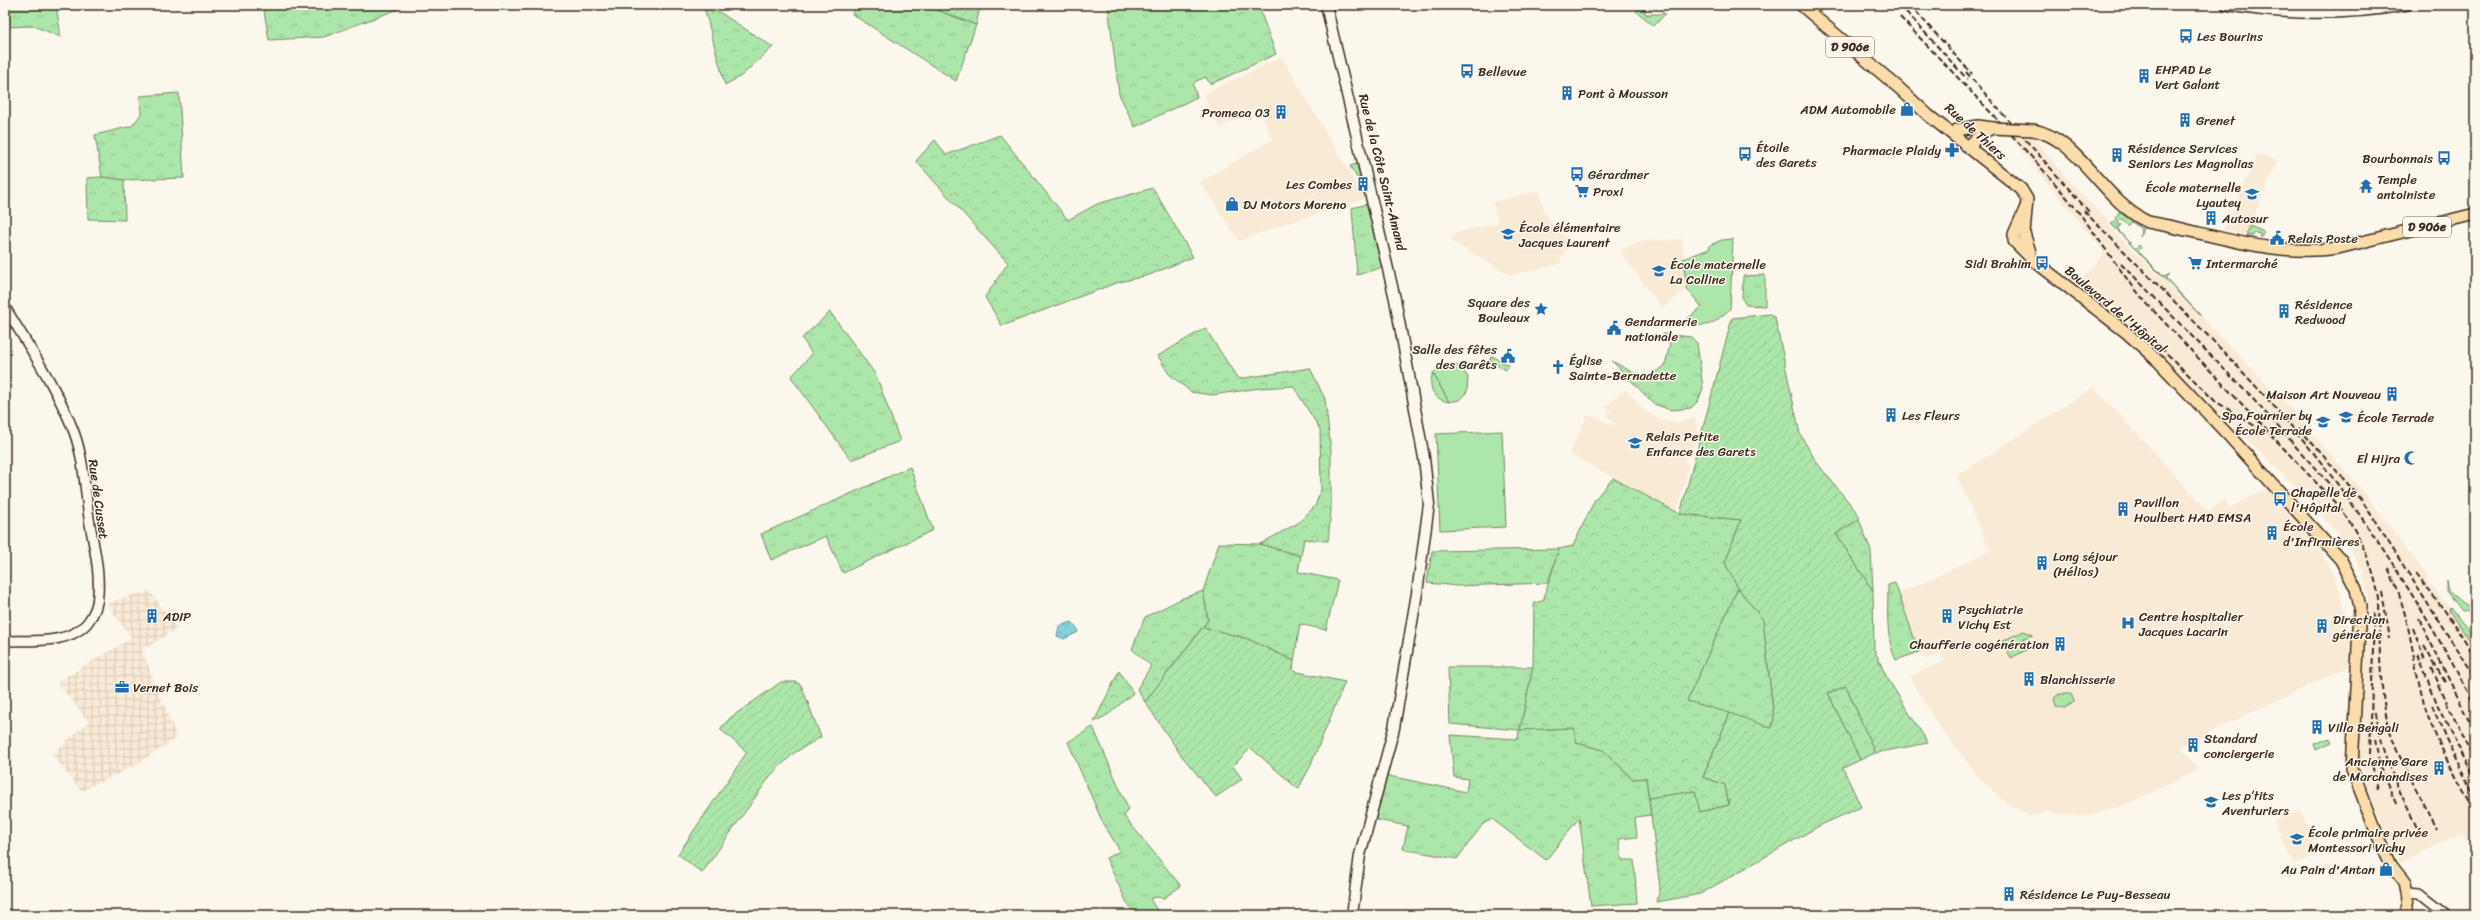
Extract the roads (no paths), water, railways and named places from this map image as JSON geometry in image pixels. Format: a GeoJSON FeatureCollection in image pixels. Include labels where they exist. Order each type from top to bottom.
{"type":"FeatureCollection","features":[{"type":"Feature","properties":{"kind":"main road","name":"Rue de la Côte Saint-Amand"},"geometry":{"type":"LineString","coordinates":[[1326,5],[1395,299]]}},
{"type":"Feature","properties":{"kind":"main road","name":"Rue de Thiers"},"geometry":{"type":"LineString","coordinates":[[1801,5],[2024,192],[2027,199],[2021,237]]}},
{"type":"Feature","properties":{"kind":"main road","name":"Rue de la Côte Saint-Amand"},"geometry":{"type":"LineString","coordinates":[[1343,77],[1351,95],[1372,180],[1381,208],[1394,273],[1395,299]]}},
{"type":"Feature","properties":{"kind":"main road","name":"D 906e"},"geometry":{"type":"LineString","coordinates":[[1956,135],[1978,126],[2034,130],[2050,135],[2064,145],[2122,206],[2137,217],[2148,222],[2276,249],[2318,251],[2338,248],[2475,214]]}},
{"type":"Feature","properties":{"kind":"main road"},"geometry":{"type":"LineString","coordinates":[[1972,143],[1993,128]]}},
{"type":"Feature","properties":{"kind":"main road","name":"Rue de Thiers"},"geometry":{"type":"LineString","coordinates":[[1956,135],[1972,143],[2002,173]]}},
{"type":"Feature","properties":{"kind":"main road","name":"Boulevard de l'Hôpital"},"geometry":{"type":"LineString","coordinates":[[2021,237],[2033,260],[2127,333],[2158,361],[2231,438],[2323,542],[2346,577],[2357,617],[2358,644],[2352,769],[2377,834],[2392,865],[2405,883],[2408,892]]}},
{"type":"Feature","properties":{"kind":"main road"},"geometry":{"type":"LineString","coordinates":[[1352,915],[1360,855],[1394,728],[1417,593],[1429,504],[1424,458],[1395,299]]}},
{"type":"Feature","properties":{"kind":"main road"},"geometry":{"type":"LineString","coordinates":[[2405,915],[2408,903],[2408,892]]}},
{"type":"Feature","properties":{"kind":"street"},"geometry":{"type":"LineString","coordinates":[[2226,5],[2287,12],[2346,11],[2407,5]]}},
{"type":"Feature","properties":{"kind":"street","name":"Rue de Cusset"},"geometry":{"type":"LineString","coordinates":[[5,307],[62,405],[74,433],[80,456],[98,588],[96,609],[88,622],[79,630],[66,636],[50,639],[5,640]]}},
{"type":"Feature","properties":{"kind":"street"},"geometry":{"type":"LineString","coordinates":[[2408,892],[2420,893],[2448,915]]}},
{"type":"Feature","properties":{"kind":"water"},"geometry":{"type":"Polygon","coordinates":[[[1072,622],[1077,628],[1078,632],[1064,639],[1057,636],[1059,626],[1072,622]]]}},
{"type":"Feature","properties":{"kind":"railway"},"geometry":{"type":"LineString","coordinates":[[1900,5],[1967,79]]}},
{"type":"Feature","properties":{"kind":"railway"},"geometry":{"type":"LineString","coordinates":[[1910,5],[1972,74]]}},
{"type":"Feature","properties":{"kind":"railway"},"geometry":{"type":"LineString","coordinates":[[1900,17],[2003,126],[2063,193],[2127,279],[2150,307],[2342,510],[2355,531],[2370,563],[2379,599],[2381,680],[2385,711],[2389,727],[2404,766],[2437,829]]}},
{"type":"Feature","properties":{"kind":"railway"},"geometry":{"type":"LineString","coordinates":[[1966,72],[2090,213]]}},
{"type":"Feature","properties":{"kind":"railway"},"geometry":{"type":"LineString","coordinates":[[2084,211],[2193,320],[2246,376],[2273,405],[2323,465],[2371,531],[2393,565],[2436,635],[2475,705]]}},
{"type":"Feature","properties":{"kind":"railway"},"geometry":{"type":"LineString","coordinates":[[2121,263],[2253,399],[2332,487]]}},
{"type":"Feature","properties":{"kind":"railway"},"geometry":{"type":"LineString","coordinates":[[2154,341],[2215,401],[2266,433]]}},
{"type":"Feature","properties":{"kind":"railway"},"geometry":{"type":"LineString","coordinates":[[2299,428],[2361,499],[2475,678]]}},
{"type":"Feature","properties":{"kind":"railway"},"geometry":{"type":"LineString","coordinates":[[2388,568],[2406,617],[2427,714],[2453,772],[2475,813]]}},
{"type":"Feature","properties":{"kind":"railway"},"geometry":{"type":"LineString","coordinates":[[2416,574],[2445,611],[2475,657]]}},
{"type":"Feature","properties":{"kind":"railway"},"geometry":{"type":"LineString","coordinates":[[2382,592],[2390,639]]}},
{"type":"Feature","properties":{"kind":"railway"},"geometry":{"type":"LineString","coordinates":[[2374,613],[2370,756],[2378,789]]}},
{"type":"Feature","properties":{"kind":"railway"},"geometry":{"type":"LineString","coordinates":[[2419,619],[2475,732]]}},
{"type":"Feature","properties":{"kind":"railway"},"geometry":{"type":"LineString","coordinates":[[2413,628],[2425,660]]}},
{"type":"Feature","properties":{"kind":"railway"},"geometry":{"type":"LineString","coordinates":[[2424,646],[2445,682]]}},
{"type":"Feature","properties":{"kind":"railway"},"geometry":{"type":"LineString","coordinates":[[2418,654],[2438,706],[2475,780]]}},
{"type":"Feature","properties":{"kind":"railway"},"geometry":{"type":"LineString","coordinates":[[2432,668],[2448,706],[2475,760]]}},
{"type":"Feature","properties":{"kind":"railway"},"geometry":{"type":"LineString","coordinates":[[2432,705],[2446,739],[2475,797]]}},
{"type":"Feature","properties":{"kind":"railway"},"geometry":{"type":"LineString","coordinates":[[2375,712],[2381,743],[2386,758],[2418,830]]}},
{"type":"Feature","properties":{"kind":"railway"},"geometry":{"type":"LineString","coordinates":[[2375,739],[2380,767],[2397,806]]}},
{"type":"Feature","properties":{"kind":"place","name":"Les Bourins"},"geometry":{"type":"Point","coordinates":[2186,36]}},
{"type":"Feature","properties":{"kind":"place","name":"Bellevue"},"geometry":{"type":"Point","coordinates":[1467,71]}},
{"type":"Feature","properties":{"kind":"place","name":"EHPAD Le Vert Galant"},"geometry":{"type":"Point","coordinates":[2144,76]}},
{"type":"Feature","properties":{"kind":"place","name":"Pont à Mousson"},"geometry":{"type":"Point","coordinates":[1567,93]}},
{"type":"Feature","properties":{"kind":"place","name":"ADM Automobile"},"geometry":{"type":"Point","coordinates":[1907,109]}},
{"type":"Feature","properties":{"kind":"place","name":"Promeca 03"},"geometry":{"type":"Point","coordinates":[1281,112]}},
{"type":"Feature","properties":{"kind":"place","name":"Grenet"},"geometry":{"type":"Point","coordinates":[2185,120]}},
{"type":"Feature","properties":{"kind":"place","name":"Pharmacie Plaidy"},"geometry":{"type":"Point","coordinates":[1952,150]}},
{"type":"Feature","properties":{"kind":"place","name":"Étoile des Garets"},"geometry":{"type":"Point","coordinates":[1745,154]}},
{"type":"Feature","properties":{"kind":"place","name":"Résidence Services Seniors Les Magnolias"},"geometry":{"type":"Point","coordinates":[2117,155]}},
{"type":"Feature","properties":{"kind":"place","name":"Bourbonnais"},"geometry":{"type":"Point","coordinates":[2444,158]}},
{"type":"Feature","properties":{"kind":"place","name":"Gérardmer"},"geometry":{"type":"Point","coordinates":[1577,174]}},
{"type":"Feature","properties":{"kind":"place","name":"Les Combes"},"geometry":{"type":"Point","coordinates":[1363,184]}},
{"type":"Feature","properties":{"kind":"place","name":"Temple antoiniste"},"geometry":{"type":"Point","coordinates":[2366,186]}},
{"type":"Feature","properties":{"kind":"place","name":"Proxi"},"geometry":{"type":"Point","coordinates":[1582,191]}},
{"type":"Feature","properties":{"kind":"place","name":"École maternelle Lyautey"},"geometry":{"type":"Point","coordinates":[2252,194]}},
{"type":"Feature","properties":{"kind":"place","name":"DJ Motors Moreno"},"geometry":{"type":"Point","coordinates":[1232,204]}},
{"type":"Feature","properties":{"kind":"place","name":"Autosur"},"geometry":{"type":"Point","coordinates":[2211,218]}},
{"type":"Feature","properties":{"kind":"place","name":"École élémentaire Jacques Laurent"},"geometry":{"type":"Point","coordinates":[1508,234]}},
{"type":"Feature","properties":{"kind":"place","name":"Relais Poste"},"geometry":{"type":"Point","coordinates":[2277,238]}},
{"type":"Feature","properties":{"kind":"place","name":"Sidi Brahim"},"geometry":{"type":"Point","coordinates":[2042,263]}},
{"type":"Feature","properties":{"kind":"place","name":"Intermarché"},"geometry":{"type":"Point","coordinates":[2195,263]}},
{"type":"Feature","properties":{"kind":"place","name":"École maternelle La Colline"},"geometry":{"type":"Point","coordinates":[1659,271]}},
{"type":"Feature","properties":{"kind":"place","name":"Square des Bouleaux"},"geometry":{"type":"Point","coordinates":[1541,309]}},
{"type":"Feature","properties":{"kind":"place","name":"Résidence Redwood"},"geometry":{"type":"Point","coordinates":[2284,311]}},
{"type":"Feature","properties":{"kind":"place","name":"Gendarmerie nationale"},"geometry":{"type":"Point","coordinates":[1614,328]}},
{"type":"Feature","properties":{"kind":"place","name":"Salle des fêtes des Garêts"},"geometry":{"type":"Point","coordinates":[1508,356]}},
{"type":"Feature","properties":{"kind":"place","name":"Église Sainte-Bernadette"},"geometry":{"type":"Point","coordinates":[1558,367]}},
{"type":"Feature","properties":{"kind":"place","name":"Maison Art Nouveau"},"geometry":{"type":"Point","coordinates":[2392,394]}},
{"type":"Feature","properties":{"kind":"place","name":"Les Fleurs"},"geometry":{"type":"Point","coordinates":[1891,415]}},
{"type":"Feature","properties":{"kind":"place","name":"École Terrade"},"geometry":{"type":"Point","coordinates":[2346,417]}},
{"type":"Feature","properties":{"kind":"place","name":"Spa Fournier by École Terrade"},"geometry":{"type":"Point","coordinates":[2323,422]}},
{"type":"Feature","properties":{"kind":"place","name":"Relais Petite Enfance des Garets"},"geometry":{"type":"Point","coordinates":[1635,443]}},
{"type":"Feature","properties":{"kind":"place","name":"El Hijra"},"geometry":{"type":"Point","coordinates":[2411,458]}},
{"type":"Feature","properties":{"kind":"place","name":"Chapelle de l'Hôpital"},"geometry":{"type":"Point","coordinates":[2280,499]}},
{"type":"Feature","properties":{"kind":"place","name":"Pavillon Houlbert HAD EMSA"},"geometry":{"type":"Point","coordinates":[2123,509]}},
{"type":"Feature","properties":{"kind":"place","name":"École d'Infirmières"},"geometry":{"type":"Point","coordinates":[2272,533]}},
{"type":"Feature","properties":{"kind":"place","name":"Long séjour (Hélios)"},"geometry":{"type":"Point","coordinates":[2042,563]}},
{"type":"Feature","properties":{"kind":"place","name":"ADIP"},"geometry":{"type":"Point","coordinates":[152,616]}},
{"type":"Feature","properties":{"kind":"place","name":"Psychiatrie Vichy Est"},"geometry":{"type":"Point","coordinates":[1947,616]}},
{"type":"Feature","properties":{"kind":"place","name":"Centre hospitalier Jacques Lacarin"},"geometry":{"type":"Point","coordinates":[2128,623]}},
{"type":"Feature","properties":{"kind":"place","name":"Direction générale"},"geometry":{"type":"Point","coordinates":[2322,626]}},
{"type":"Feature","properties":{"kind":"place","name":"Chaufferie cogénération"},"geometry":{"type":"Point","coordinates":[2060,644]}},
{"type":"Feature","properties":{"kind":"place","name":"Blanchisserie"},"geometry":{"type":"Point","coordinates":[2029,679]}},
{"type":"Feature","properties":{"kind":"place","name":"Vernet Bois"},"geometry":{"type":"Point","coordinates":[122,687]}},
{"type":"Feature","properties":{"kind":"place","name":"Villa Bengali"},"geometry":{"type":"Point","coordinates":[2317,727]}},
{"type":"Feature","properties":{"kind":"place","name":"Standard conciergerie"},"geometry":{"type":"Point","coordinates":[2193,745]}},
{"type":"Feature","properties":{"kind":"place","name":"Ancienne Gare de Marchandises"},"geometry":{"type":"Point","coordinates":[2439,768]}},
{"type":"Feature","properties":{"kind":"place","name":"Les p’tits Aventuriers"},"geometry":{"type":"Point","coordinates":[2211,802]}},
{"type":"Feature","properties":{"kind":"place","name":"École primaire privée Montessori Vichy"},"geometry":{"type":"Point","coordinates":[2297,839]}},
{"type":"Feature","properties":{"kind":"place","name":"Au Pain d'Antan"},"geometry":{"type":"Point","coordinates":[2386,869]}},
{"type":"Feature","properties":{"kind":"place","name":"Résidence Le Puy-Besseau"},"geometry":{"type":"Point","coordinates":[2009,894]}}]}
